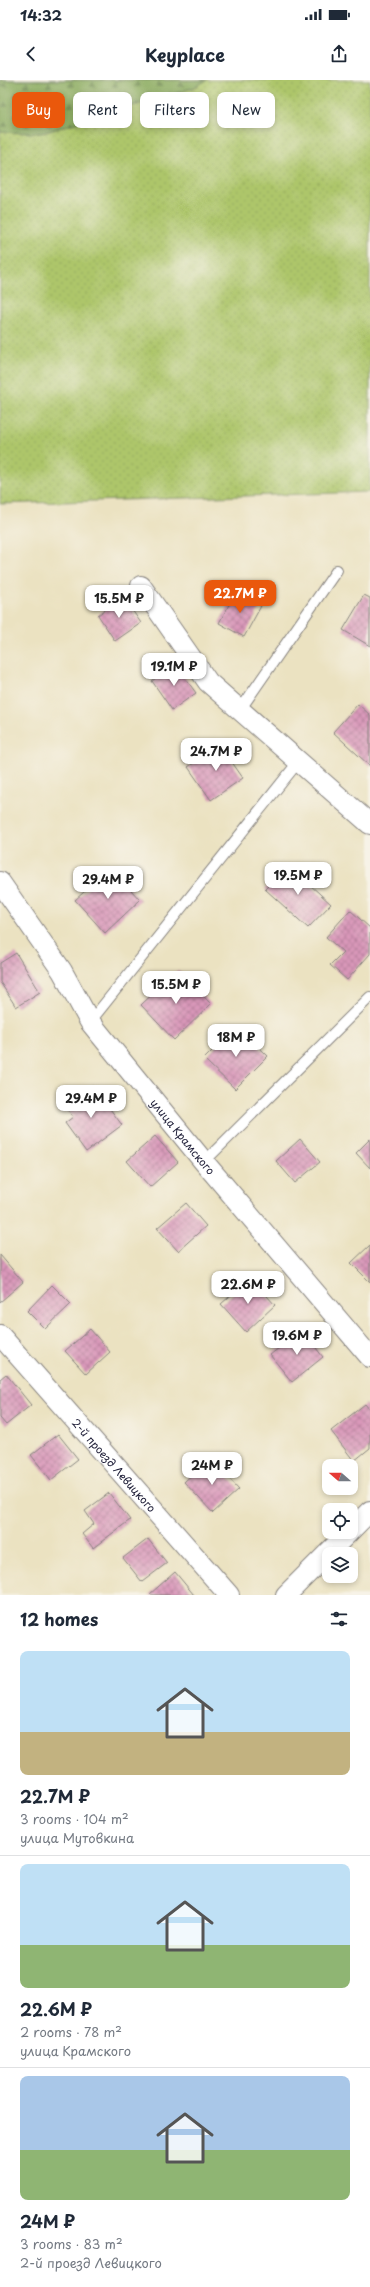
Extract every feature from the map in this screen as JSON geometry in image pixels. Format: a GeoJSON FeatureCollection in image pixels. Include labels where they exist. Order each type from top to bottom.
{"type":"FeatureCollection","features":[{"type":"Feature","properties":{"kind":"street"},"geometry":{"type":"LineString","coordinates":[[141,586],[208,682],[370,824]]}},
{"type":"Feature","properties":{"kind":"street","name":"улица Крамского"},"geometry":{"type":"LineString","coordinates":[[0,882],[62,971],[90,1022],[204,1162],[370,1357]]}},
{"type":"Feature","properties":{"kind":"street","name":"2-й проезд Левицкого"},"geometry":{"type":"LineString","coordinates":[[0,1335],[229,1595]]}},
{"type":"Feature","properties":{"kind":"street"},"geometry":{"type":"LineString","coordinates":[[358,1523],[370,1511]]}},
{"type":"Feature","properties":{"kind":"street"},"geometry":{"type":"LineString","coordinates":[[286,1595],[342,1539]]}},
{"type":"Feature","properties":{"kind":"lane"},"geometry":{"type":"LineString","coordinates":[[240,710],[337,570]]}},
{"type":"Feature","properties":{"kind":"lane"},"geometry":{"type":"LineString","coordinates":[[90,1022],[299,761]]}},
{"type":"Feature","properties":{"kind":"lane"},"geometry":{"type":"LineString","coordinates":[[204,1162],[370,996]]}},
{"type":"Feature","properties":{"kind":"green space"},"geometry":{"type":"Polygon","coordinates":[[[0,80],[370,80],[370,492],[0,504],[0,80]]]}},
{"type":"Feature","properties":{"kind":"green space"},"geometry":{"type":"Polygon","coordinates":[[[0,80],[207,80],[193,88],[180,92],[140,92],[140,104],[132,106],[132,92],[73,92],[73,124],[65,126],[65,92],[12,92],[12,128],[59,128],[42,133],[0,132],[0,80]]]}},
{"type":"Feature","properties":{"kind":"building"},"geometry":{"type":"Polygon","coordinates":[[[236,592],[261,606],[244,637],[219,623],[236,592]]]}},
{"type":"Feature","properties":{"kind":"building"},"geometry":{"type":"Polygon","coordinates":[[[364,595],[370,598],[370,646],[343,630],[364,595]]]}},
{"type":"Feature","properties":{"kind":"building"},"geometry":{"type":"Polygon","coordinates":[[[123,597],[141,623],[115,641],[98,615],[123,597]]]}},
{"type":"Feature","properties":{"kind":"building"},"geometry":{"type":"Polygon","coordinates":[[[175,664],[196,693],[172,710],[152,681],[175,664]]]}},
{"type":"Feature","properties":{"kind":"building"},"geometry":{"type":"Polygon","coordinates":[[[358,704],[370,715],[370,766],[333,732],[358,704]]]}},
{"type":"Feature","properties":{"kind":"building"},"geometry":{"type":"Polygon","coordinates":[[[220,745],[243,778],[211,800],[188,767],[220,745]]]}},
{"type":"Feature","properties":{"kind":"building"},"geometry":{"type":"Polygon","coordinates":[[[288,865],[331,904],[308,928],[265,889],[288,865]]]}},
{"type":"Feature","properties":{"kind":"building"},"geometry":{"type":"Polygon","coordinates":[[[111,868],[140,900],[105,933],[75,900],[111,868]]]}},
{"type":"Feature","properties":{"kind":"building"},"geometry":{"type":"Polygon","coordinates":[[[350,910],[370,928],[370,954],[347,980],[330,965],[343,952],[326,937],[350,910]]]}},
{"type":"Feature","properties":{"kind":"building"},"geometry":{"type":"Polygon","coordinates":[[[16,953],[40,992],[16,1007],[0,982],[0,963],[16,953]]]}},
{"type":"Feature","properties":{"kind":"building"},"geometry":{"type":"Polygon","coordinates":[[[178,970],[211,1004],[174,1040],[141,1005],[178,970]]]}},
{"type":"Feature","properties":{"kind":"building"},"geometry":{"type":"Polygon","coordinates":[[[237,1026],[268,1056],[235,1089],[204,1059],[237,1026]]]}},
{"type":"Feature","properties":{"kind":"building"},"geometry":{"type":"Polygon","coordinates":[[[93,1086],[122,1125],[86,1152],[65,1123],[73,1117],[65,1106],[93,1086]]]}},
{"type":"Feature","properties":{"kind":"building"},"geometry":{"type":"Polygon","coordinates":[[[155,1136],[178,1162],[150,1187],[127,1161],[155,1136]]]}},
{"type":"Feature","properties":{"kind":"building"},"geometry":{"type":"Polygon","coordinates":[[[300,1139],[320,1162],[295,1183],[276,1161],[300,1139]]]}},
{"type":"Feature","properties":{"kind":"building"},"geometry":{"type":"Polygon","coordinates":[[[370,1139],[370,1168],[356,1153],[370,1139]]]}},
{"type":"Feature","properties":{"kind":"building"},"geometry":{"type":"Polygon","coordinates":[[[186,1203],[206,1226],[178,1251],[157,1228],[186,1203]]]}},
{"type":"Feature","properties":{"kind":"building"},"geometry":{"type":"Polygon","coordinates":[[[370,1245],[370,1282],[351,1263],[370,1245]]]}},
{"type":"Feature","properties":{"kind":"building"},"geometry":{"type":"Polygon","coordinates":[[[0,1255],[23,1282],[0,1302],[0,1255]]]}},
{"type":"Feature","properties":{"kind":"building"},"geometry":{"type":"Polygon","coordinates":[[[251,1278],[275,1305],[246,1332],[221,1304],[251,1278]]]}},
{"type":"Feature","properties":{"kind":"building"},"geometry":{"type":"Polygon","coordinates":[[[52,1285],[71,1304],[45,1329],[27,1311],[52,1285]]]}},
{"type":"Feature","properties":{"kind":"building"},"geometry":{"type":"Polygon","coordinates":[[[90,1329],[110,1352],[86,1374],[65,1351],[90,1329]]]}},
{"type":"Feature","properties":{"kind":"building"},"geometry":{"type":"Polygon","coordinates":[[[302,1330],[323,1357],[292,1382],[270,1355],[302,1330]]]}},
{"type":"Feature","properties":{"kind":"building"},"geometry":{"type":"Polygon","coordinates":[[[6,1374],[31,1405],[6,1425],[0,1418],[0,1379],[6,1374]]]}},
{"type":"Feature","properties":{"kind":"building"},"geometry":{"type":"Polygon","coordinates":[[[365,1404],[370,1410],[370,1448],[356,1459],[352,1459],[331,1431],[365,1404]]]}},
{"type":"Feature","properties":{"kind":"building"},"geometry":{"type":"Polygon","coordinates":[[[58,1434],[78,1459],[51,1480],[31,1455],[58,1434]]]}},
{"type":"Feature","properties":{"kind":"building"},"geometry":{"type":"Polygon","coordinates":[[[210,1458],[239,1489],[213,1513],[184,1482],[210,1458]]]}},
{"type":"Feature","properties":{"kind":"building"},"geometry":{"type":"Polygon","coordinates":[[[109,1493],[130,1520],[93,1548],[82,1534],[94,1524],[85,1511],[109,1493]]]}},
{"type":"Feature","properties":{"kind":"building"},"geometry":{"type":"Polygon","coordinates":[[[148,1539],[167,1563],[142,1582],[123,1558],[148,1539]]]}},
{"type":"Feature","properties":{"kind":"building"},"geometry":{"type":"Polygon","coordinates":[[[175,1572],[194,1595],[150,1594],[175,1572]]]}}]}
